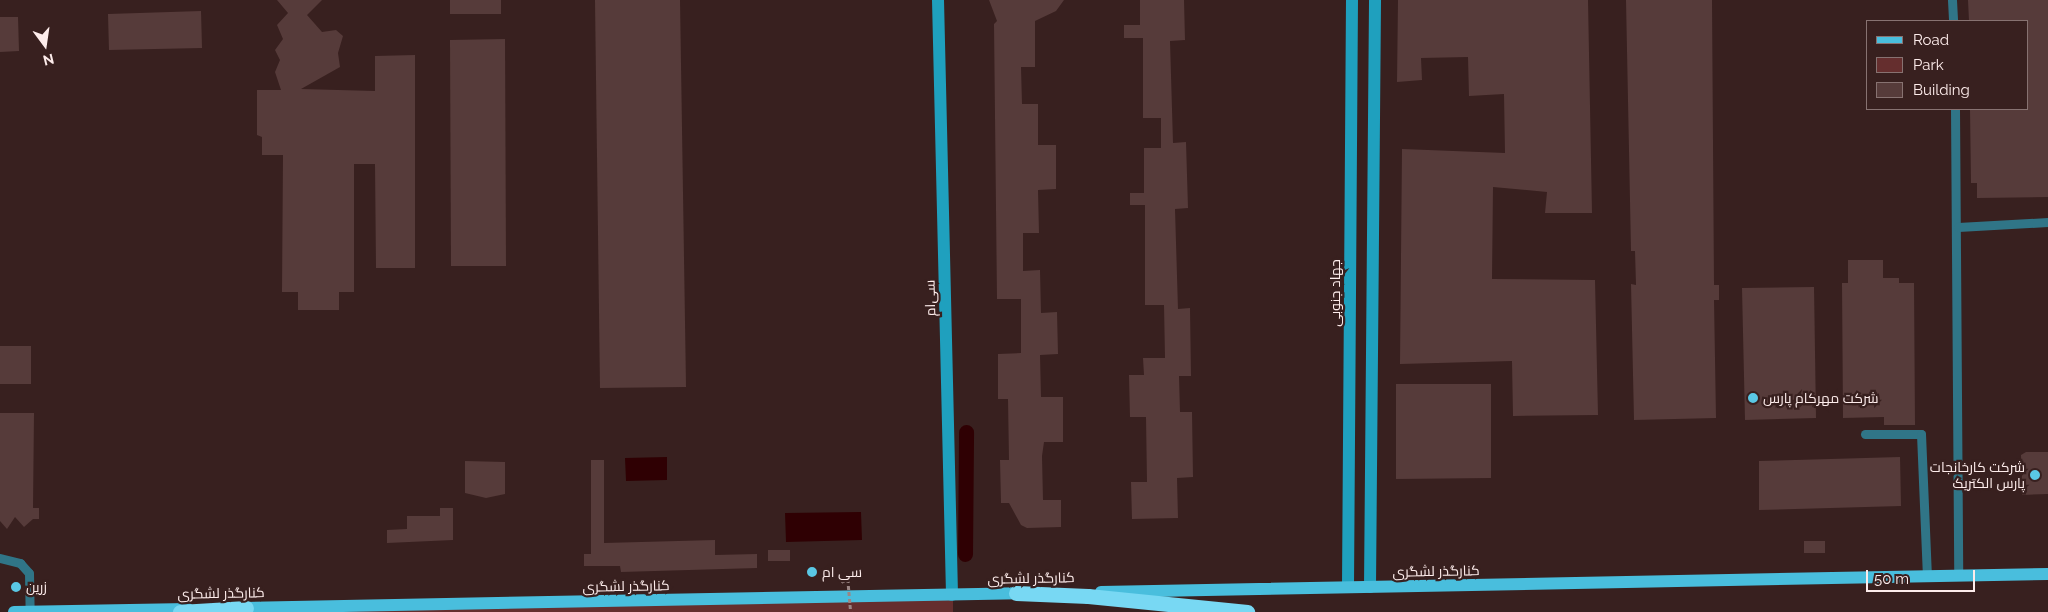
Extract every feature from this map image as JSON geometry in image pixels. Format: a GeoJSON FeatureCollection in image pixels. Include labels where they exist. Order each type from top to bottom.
{"type":"FeatureCollection","features":[{"type":"Feature","properties":{"kind":"highway"},"geometry":{"type":"LineString","coordinates":[[1016,593],[1088,596],[1247,612]]}},
{"type":"Feature","properties":{"kind":"highway"},"geometry":{"type":"LineString","coordinates":[[180,612],[246,608]]}},
{"type":"Feature","properties":{"kind":"main road","name":"کنارگذر لشگری"},"geometry":{"type":"LineString","coordinates":[[14,612],[2048,574]]}},
{"type":"Feature","properties":{"kind":"street","name":"سی‌ام"},"geometry":{"type":"LineString","coordinates":[[938,0],[952,595]]}},
{"type":"Feature","properties":{"kind":"street","name":"جهاد جنوبی"},"geometry":{"type":"LineString","coordinates":[[1348,587],[1352,0]]}},
{"type":"Feature","properties":{"kind":"street"},"geometry":{"type":"LineString","coordinates":[[1370,587],[1375,0]]}},
{"type":"Feature","properties":{"kind":"lane"},"geometry":{"type":"LineString","coordinates":[[1952,0],[1953,20]]}},
{"type":"Feature","properties":{"kind":"lane"},"geometry":{"type":"LineString","coordinates":[[1955,110],[1958,227],[1958,576]]}},
{"type":"Feature","properties":{"kind":"lane"},"geometry":{"type":"LineString","coordinates":[[1958,227],[2048,222]]}},
{"type":"Feature","properties":{"kind":"lane"},"geometry":{"type":"LineString","coordinates":[[1865,434],[1921,434],[1927,576]]}},
{"type":"Feature","properties":{"kind":"lane"},"geometry":{"type":"LineString","coordinates":[[0,558],[20,563],[29,573],[30,612]]}},
{"type":"Feature","properties":{"kind":"path"},"geometry":{"type":"LineString","coordinates":[[838,583],[848,579],[851,612]]}},
{"type":"Feature","properties":{"kind":"green space"},"geometry":{"type":"Polygon","coordinates":[[[953,599],[953,612],[318,612],[953,599]]]}},
{"type":"Feature","properties":{"kind":"shaded area"},"geometry":{"type":"Polygon","coordinates":[[[667,457],[667,480],[626,481],[625,458],[667,457]]]}},
{"type":"Feature","properties":{"kind":"shaded area"},"geometry":{"type":"Polygon","coordinates":[[[861,512],[862,540],[786,542],[785,513],[861,512]]]}},
{"type":"Feature","properties":{"kind":"building"},"geometry":{"type":"Polygon","coordinates":[[[277,0],[322,0],[307,15],[322,32],[336,30],[343,36],[338,53],[340,67],[301,89],[375,91],[375,56],[415,55],[415,268],[376,268],[375,164],[354,164],[354,292],[339,292],[339,310],[298,310],[298,292],[282,292],[283,155],[262,155],[262,137],[257,135],[257,90],[281,90],[275,72],[280,60],[275,50],[283,39],[277,25],[288,13],[277,0]]]}},
{"type":"Feature","properties":{"kind":"building"},"geometry":{"type":"Polygon","coordinates":[[[450,0],[501,0],[501,14],[450,14],[450,0]]]}},
{"type":"Feature","properties":{"kind":"building"},"geometry":{"type":"Polygon","coordinates":[[[595,0],[680,0],[686,387],[600,388],[595,0]]]}},
{"type":"Feature","properties":{"kind":"building"},"geometry":{"type":"Polygon","coordinates":[[[989,0],[1064,0],[1056,11],[1035,21],[1035,67],[1021,67],[1022,104],[1038,104],[1038,145],[1056,145],[1056,189],[1038,190],[1039,233],[1023,233],[1023,271],[1040,270],[1041,313],[1057,312],[1058,354],[1040,355],[1041,397],[1063,397],[1063,442],[1044,442],[1042,456],[1043,500],[1061,500],[1061,527],[1027,528],[1021,525],[1009,503],[1001,503],[1000,460],[1009,460],[1008,399],[998,399],[998,354],[1021,353],[1021,299],[997,299],[994,24],[997,21],[989,0]]]}},
{"type":"Feature","properties":{"kind":"building"},"geometry":{"type":"Polygon","coordinates":[[[1140,0],[1184,0],[1185,40],[1170,41],[1173,143],[1186,142],[1188,208],[1175,209],[1178,309],[1190,308],[1191,376],[1179,376],[1180,412],[1192,412],[1193,477],[1177,478],[1178,518],[1132,519],[1131,482],[1147,482],[1146,417],[1130,417],[1129,375],[1144,375],[1143,358],[1165,358],[1164,305],[1145,305],[1145,205],[1130,205],[1130,193],[1144,193],[1144,148],[1161,148],[1161,118],[1143,118],[1143,38],[1124,38],[1124,25],[1140,25],[1140,0]]]}},
{"type":"Feature","properties":{"kind":"building"},"geometry":{"type":"Polygon","coordinates":[[[1398,0],[1588,0],[1592,213],[1545,213],[1547,192],[1493,187],[1492,279],[1595,280],[1598,415],[1513,416],[1512,361],[1400,364],[1402,149],[1505,153],[1504,94],[1469,96],[1468,57],[1421,58],[1422,80],[1397,82],[1398,0]]]}},
{"type":"Feature","properties":{"kind":"building"},"geometry":{"type":"Polygon","coordinates":[[[1626,0],[1712,0],[1714,285],[1719,285],[1719,300],[1714,300],[1716,418],[1634,420],[1631,284],[1636,285],[1635,251],[1631,251],[1626,0]]]}},
{"type":"Feature","properties":{"kind":"building"},"geometry":{"type":"Polygon","coordinates":[[[1968,0],[2048,0],[2048,197],[1977,198],[1977,183],[1971,183],[1970,110],[2028,110],[2028,20],[1969,20],[1968,0]]]}},
{"type":"Feature","properties":{"kind":"building"},"geometry":{"type":"Polygon","coordinates":[[[201,11],[202,48],[109,50],[108,14],[201,11]]]}},
{"type":"Feature","properties":{"kind":"building"},"geometry":{"type":"Polygon","coordinates":[[[0,17],[18,17],[19,51],[0,52],[0,17]]]}},
{"type":"Feature","properties":{"kind":"building"},"geometry":{"type":"Polygon","coordinates":[[[505,39],[506,266],[451,266],[450,40],[505,39]]]}},
{"type":"Feature","properties":{"kind":"building"},"geometry":{"type":"Polygon","coordinates":[[[1848,260],[1883,260],[1883,278],[1899,278],[1899,283],[1914,283],[1915,425],[1884,425],[1884,417],[1843,418],[1842,283],[1848,283],[1848,260]]]}},
{"type":"Feature","properties":{"kind":"building"},"geometry":{"type":"Polygon","coordinates":[[[1814,287],[1816,418],[1745,420],[1742,288],[1814,287]]]}},
{"type":"Feature","properties":{"kind":"building"},"geometry":{"type":"Polygon","coordinates":[[[0,346],[31,346],[31,384],[0,384],[0,346]]]}},
{"type":"Feature","properties":{"kind":"building"},"geometry":{"type":"Polygon","coordinates":[[[1396,384],[1491,384],[1491,478],[1396,479],[1396,384]]]}},
{"type":"Feature","properties":{"kind":"building"},"geometry":{"type":"Polygon","coordinates":[[[0,413],[34,413],[33,508],[39,508],[39,519],[33,519],[24,527],[15,517],[7,529],[0,521],[0,413]]]}},
{"type":"Feature","properties":{"kind":"building","name":"شرکت کارخانجات پارس الکتریک"},"geometry":{"type":"Polygon","coordinates":[[[2026,452],[2048,452],[2048,494],[2022,495],[2021,455],[2026,452]]]}},
{"type":"Feature","properties":{"kind":"building"},"geometry":{"type":"Polygon","coordinates":[[[1900,457],[1901,506],[1759,510],[1759,461],[1900,457]]]}},
{"type":"Feature","properties":{"kind":"building"},"geometry":{"type":"Polygon","coordinates":[[[591,460],[604,460],[604,543],[715,540],[715,555],[757,554],[757,568],[621,572],[620,566],[584,566],[584,554],[591,554],[591,460]]]}},
{"type":"Feature","properties":{"kind":"building"},"geometry":{"type":"Polygon","coordinates":[[[465,461],[505,462],[505,494],[486,498],[465,493],[465,461]]]}},
{"type":"Feature","properties":{"kind":"building"},"geometry":{"type":"Polygon","coordinates":[[[440,508],[453,508],[453,540],[387,543],[387,530],[407,529],[407,516],[440,516],[440,508]]]}},
{"type":"Feature","properties":{"kind":"building"},"geometry":{"type":"Polygon","coordinates":[[[1804,541],[1825,541],[1825,553],[1804,553],[1804,541]]]}},
{"type":"Feature","properties":{"kind":"building"},"geometry":{"type":"Polygon","coordinates":[[[768,550],[790,550],[790,561],[768,561],[768,550]]]}},
{"type":"Feature","properties":{"kind":"waterway"},"geometry":{"type":"LineString","coordinates":[[965,554],[966,432]]}},
{"type":"Feature","properties":{"kind":"place","name":"شرکت مهرکام پارس"},"geometry":{"type":"Point","coordinates":[1753,398]}},
{"type":"Feature","properties":{"kind":"place","name":"شرکت کارخانجات پارس الکتریک"},"geometry":{"type":"Point","coordinates":[2035,475]}},
{"type":"Feature","properties":{"kind":"place","name":"سی ام"},"geometry":{"type":"Point","coordinates":[812,572]}},
{"type":"Feature","properties":{"kind":"place","name":"زرین"},"geometry":{"type":"Point","coordinates":[16,587]}}]}
